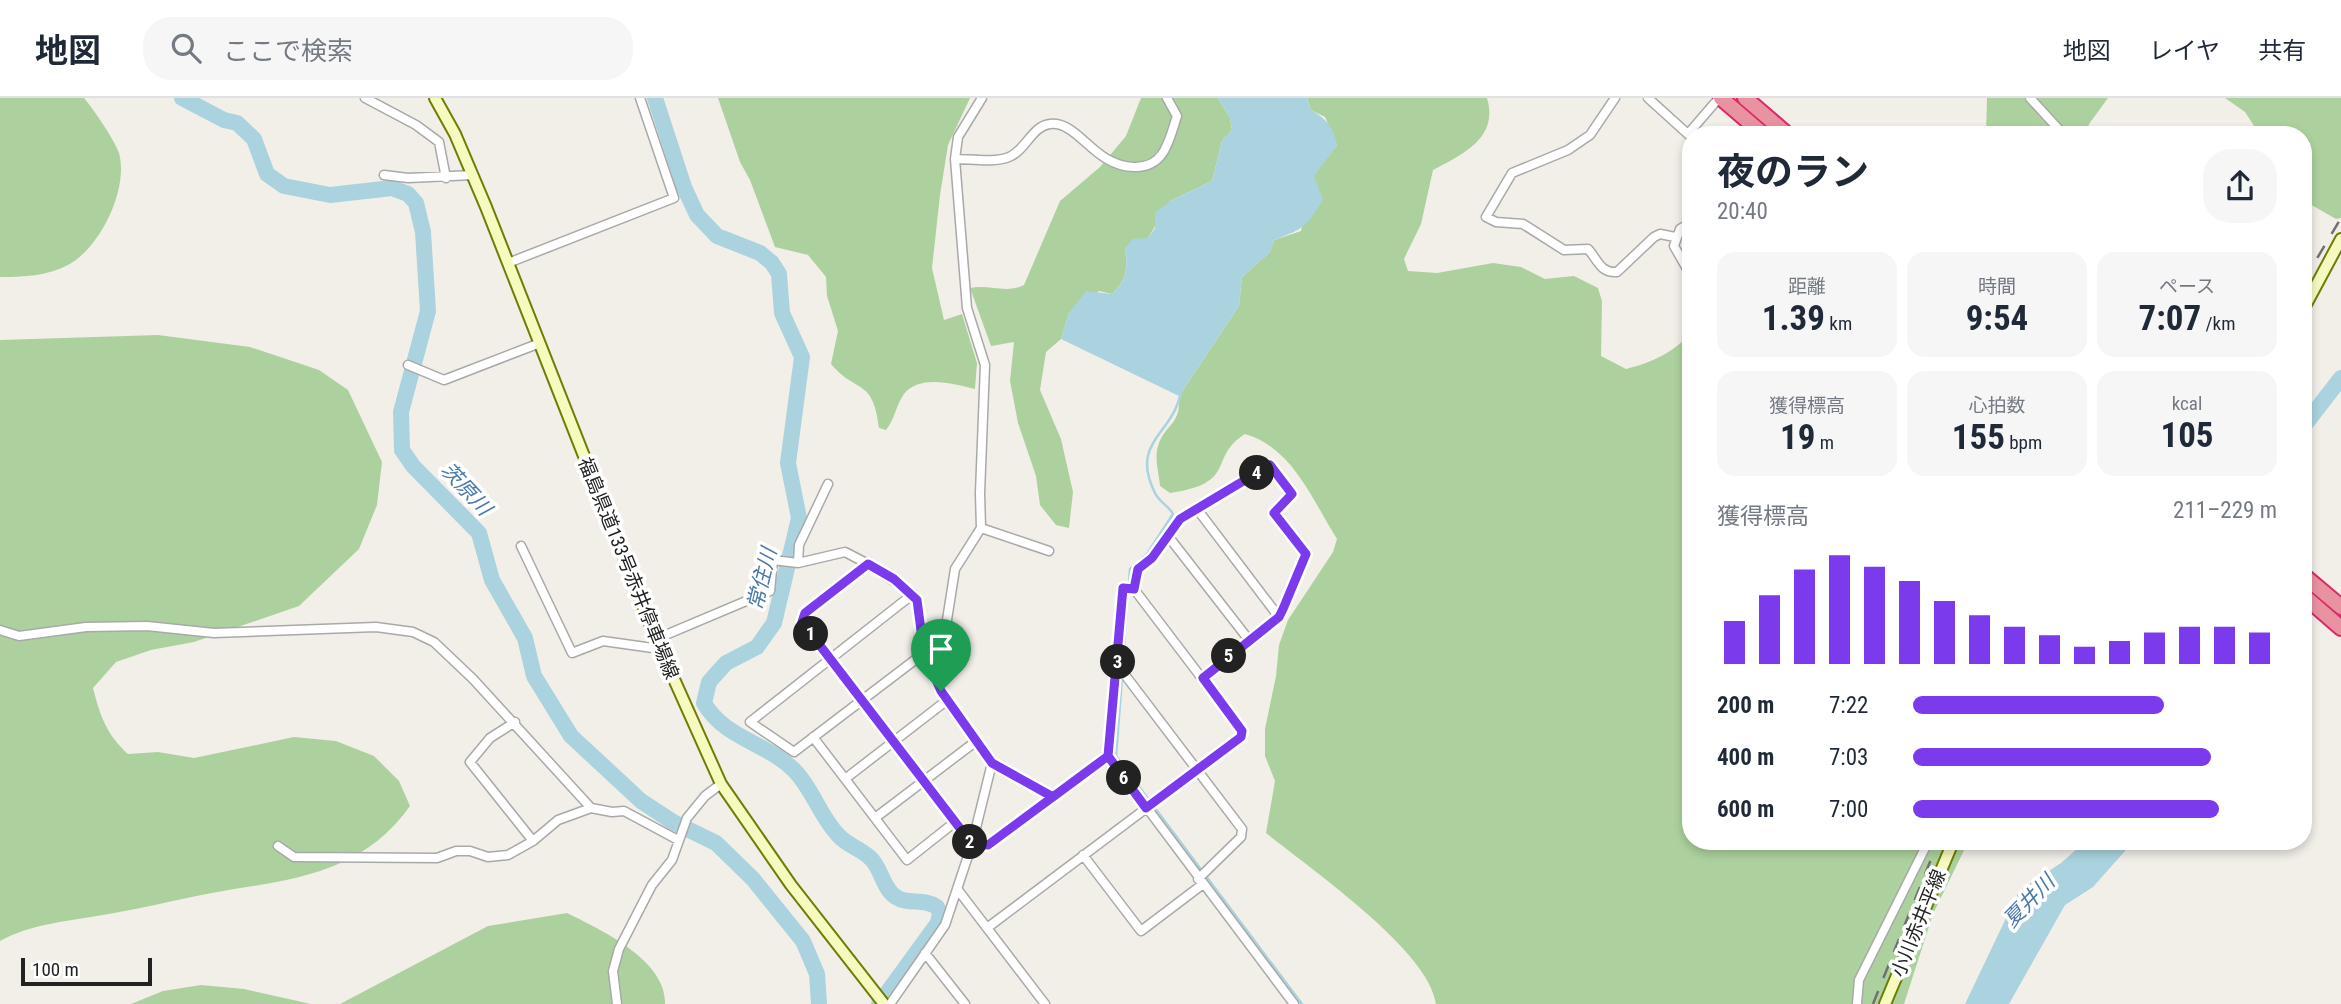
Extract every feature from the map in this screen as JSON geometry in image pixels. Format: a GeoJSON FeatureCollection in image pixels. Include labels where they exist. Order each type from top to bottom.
{"type":"FeatureCollection","features":[{"type":"Feature","properties":{"kind":"highway"},"geometry":{"type":"LineString","coordinates":[[1720,98],[1753,126]]}},
{"type":"Feature","properties":{"kind":"highway"},"geometry":{"type":"LineString","coordinates":[[1745,98],[1778,126]]}},
{"type":"Feature","properties":{"kind":"highway"},"geometry":{"type":"LineString","coordinates":[[2312,583],[2341,607]]}},
{"type":"Feature","properties":{"kind":"highway"},"geometry":{"type":"LineString","coordinates":[[2312,603],[2341,628]]}},
{"type":"Feature","properties":{"kind":"main road","name":"福島県道133号赤井停車場線"},"geometry":{"type":"LineString","coordinates":[[435,98],[472,175],[658,644],[721,784],[792,885],[881,1001]]}},
{"type":"Feature","properties":{"kind":"main road"},"geometry":{"type":"LineString","coordinates":[[2312,293],[2341,239]]}},
{"type":"Feature","properties":{"kind":"main road","name":"小川赤井平線"},"geometry":{"type":"LineString","coordinates":[[1885,1004],[1950,850]]}},
{"type":"Feature","properties":{"kind":"street"},"geometry":{"type":"LineString","coordinates":[[365,98],[416,125],[439,142],[445,158],[446,178]]}},
{"type":"Feature","properties":{"kind":"street"},"geometry":{"type":"LineString","coordinates":[[508,263],[674,198],[640,98]]}},
{"type":"Feature","properties":{"kind":"street"},"geometry":{"type":"LineString","coordinates":[[941,691],[941,658],[955,569],[981,528],[979,492],[985,365],[967,308],[955,159],[958,137],[982,98]]}},
{"type":"Feature","properties":{"kind":"street"},"geometry":{"type":"LineString","coordinates":[[955,159],[1008,158],[1023,148],[1036,130],[1049,124],[1067,126],[1104,160],[1125,167],[1145,168],[1163,157],[1177,116],[1167,98]]}},
{"type":"Feature","properties":{"kind":"street"},"geometry":{"type":"LineString","coordinates":[[1615,98],[1590,135],[1568,150],[1512,173],[1486,212],[1486,217],[1496,222],[1523,224],[1564,250],[1588,250],[1599,266],[1609,272],[1617,272],[1654,237],[1660,234],[1675,237]]}},
{"type":"Feature","properties":{"kind":"street"},"geometry":{"type":"LineString","coordinates":[[1648,98],[1682,126]]}},
{"type":"Feature","properties":{"kind":"street"},"geometry":{"type":"LineString","coordinates":[[1696,126],[1720,98]]}},
{"type":"Feature","properties":{"kind":"street"},"geometry":{"type":"LineString","coordinates":[[2030,98],[2056,126]]}},
{"type":"Feature","properties":{"kind":"street"},"geometry":{"type":"LineString","coordinates":[[384,175],[446,178],[472,175]]}},
{"type":"Feature","properties":{"kind":"street"},"geometry":{"type":"LineString","coordinates":[[1682,228],[1675,237],[1674,246],[1682,260]]}},
{"type":"Feature","properties":{"kind":"street"},"geometry":{"type":"LineString","coordinates":[[408,365],[444,380],[540,343]]}},
{"type":"Feature","properties":{"kind":"street"},"geometry":{"type":"LineString","coordinates":[[1130,589],[1138,569],[1152,558],[1180,519],[1270,465],[1292,494],[1274,513],[1306,554],[1279,617],[1203,678]]}},
{"type":"Feature","properties":{"kind":"street"},"geometry":{"type":"LineString","coordinates":[[796,563],[799,545],[828,484]]}},
{"type":"Feature","properties":{"kind":"street"},"geometry":{"type":"LineString","coordinates":[[1197,509],[1279,617]]}},
{"type":"Feature","properties":{"kind":"street"},"geometry":{"type":"LineString","coordinates":[[981,528],[1049,551]]}},
{"type":"Feature","properties":{"kind":"street"},"geometry":{"type":"LineString","coordinates":[[1168,536],[1249,640]]}},
{"type":"Feature","properties":{"kind":"street"},"geometry":{"type":"LineString","coordinates":[[520,546],[572,653],[603,641],[658,644],[770,591],[774,560],[796,563],[845,552],[913,594],[917,600],[924,653],[946,701],[992,763],[1053,797]]}},
{"type":"Feature","properties":{"kind":"street"},"geometry":{"type":"LineString","coordinates":[[868,564],[805,613],[802,622],[972,844],[988,845],[1108,756],[1121,674],[1123,588],[1130,589],[1203,678],[1242,731],[1241,737],[987,928]]}},
{"type":"Feature","properties":{"kind":"street"},"geometry":{"type":"LineString","coordinates":[[913,594],[750,722],[794,752],[924,653]]}},
{"type":"Feature","properties":{"kind":"street"},"geometry":{"type":"LineString","coordinates":[[0,630],[19,636],[86,626],[148,626],[214,633],[376,626],[413,632],[434,642],[515,722],[591,808]]}},
{"type":"Feature","properties":{"kind":"street"},"geometry":{"type":"LineString","coordinates":[[1083,855],[1140,931],[1203,877],[1241,836],[1242,829],[1121,674]]}},
{"type":"Feature","properties":{"kind":"street"},"geometry":{"type":"LineString","coordinates":[[845,779],[946,701]]}},
{"type":"Feature","properties":{"kind":"street"},"geometry":{"type":"LineString","coordinates":[[515,722],[490,738],[470,762],[533,841]]}},
{"type":"Feature","properties":{"kind":"street"},"geometry":{"type":"LineString","coordinates":[[813,737],[907,860],[955,822]]}},
{"type":"Feature","properties":{"kind":"street"},"geometry":{"type":"LineString","coordinates":[[875,818],[975,742]]}},
{"type":"Feature","properties":{"kind":"street"},"geometry":{"type":"LineString","coordinates":[[1108,756],[1150,805],[1294,1004]]}},
{"type":"Feature","properties":{"kind":"street"},"geometry":{"type":"LineString","coordinates":[[890,1004],[945,925],[972,844],[992,763]]}},
{"type":"Feature","properties":{"kind":"street"},"geometry":{"type":"LineString","coordinates":[[617,1004],[613,971],[619,948],[652,885],[671,860],[687,818],[705,796],[721,784]]}},
{"type":"Feature","properties":{"kind":"street"},"geometry":{"type":"LineString","coordinates":[[278,846],[294,857],[437,858],[456,851],[470,851],[488,857],[508,855],[533,841],[558,820],[591,808],[624,811],[678,838]]}},
{"type":"Feature","properties":{"kind":"street"},"geometry":{"type":"LineString","coordinates":[[1857,1004],[1859,980],[1924,850]]}},
{"type":"Feature","properties":{"kind":"street"},"geometry":{"type":"LineString","coordinates":[[958,890],[1045,1004]]}},
{"type":"Feature","properties":{"kind":"street"},"geometry":{"type":"LineString","coordinates":[[925,953],[965,1004]]}},
{"type":"Feature","properties":{"kind":"green space"},"geometry":{"type":"Polygon","coordinates":[[[0,98],[84,98],[119,153],[120,183],[116,200],[101,232],[80,257],[52,272],[0,277],[0,98]]]}},
{"type":"Feature","properties":{"kind":"green space"},"geometry":{"type":"Polygon","coordinates":[[[718,98],[970,98],[948,145],[932,268],[944,320],[962,314],[977,363],[975,389],[938,382],[919,384],[904,394],[886,430],[879,428],[868,393],[831,364],[838,331],[827,296],[826,277],[808,255],[775,247],[750,180],[740,162],[718,98]]]}},
{"type":"Feature","properties":{"kind":"green space"},"geometry":{"type":"Polygon","coordinates":[[[1141,98],[1218,98],[1230,118],[1232,130],[1222,141],[1212,181],[1170,201],[1148,238],[1125,248],[1125,273],[1117,289],[1112,294],[1099,291],[1069,313],[1061,339],[1046,352],[1040,390],[1061,439],[1073,492],[1069,528],[1056,525],[1040,505],[1036,476],[1018,423],[1010,381],[1014,342],[991,346],[970,288],[1011,289],[1024,285],[1060,201],[1100,167],[1126,136],[1141,98]]]}},
{"type":"Feature","properties":{"kind":"green space"},"geometry":{"type":"Polygon","coordinates":[[[1307,98],[1487,98],[1488,124],[1483,134],[1466,151],[1433,170],[1421,224],[1404,259],[1408,271],[1437,273],[1493,263],[1521,267],[1545,279],[1574,276],[1598,288],[1602,301],[1601,356],[1626,369],[1661,356],[1682,342],[1682,850],[1964,850],[1933,914],[1904,1004],[1436,1004],[1428,983],[1413,959],[1390,935],[1337,888],[1266,833],[1275,781],[1265,756],[1265,729],[1276,676],[1279,645],[1288,620],[1333,552],[1337,539],[1300,477],[1276,451],[1261,441],[1245,434],[1227,452],[1214,476],[1191,489],[1170,493],[1160,486],[1156,456],[1161,438],[1178,413],[1179,396],[1239,306],[1242,277],[1270,252],[1274,240],[1301,231],[1313,176],[1337,145],[1325,117],[1311,110],[1307,98]]]}},
{"type":"Feature","properties":{"kind":"green space"},"geometry":{"type":"Polygon","coordinates":[[[1987,98],[2108,98],[2089,126],[1986,126],[1987,98]]]}},
{"type":"Feature","properties":{"kind":"green space"},"geometry":{"type":"Polygon","coordinates":[[[2225,98],[2341,98],[2341,218],[2336,219],[2312,205],[2312,126],[2254,126],[2245,112],[2225,98]]]}},
{"type":"Feature","properties":{"kind":"green space"},"geometry":{"type":"Polygon","coordinates":[[[158,335],[250,347],[319,370],[348,390],[382,462],[377,505],[359,549],[299,606],[194,642],[151,650],[116,662],[93,688],[105,724],[128,754],[158,752],[194,758],[294,737],[336,741],[374,756],[399,781],[410,806],[390,829],[369,847],[346,861],[321,870],[296,878],[47,924],[0,941],[0,340],[158,335]]]}},
{"type":"Feature","properties":{"kind":"green space"},"geometry":{"type":"Polygon","coordinates":[[[567,913],[613,937],[643,960],[655,973],[663,988],[665,1004],[340,1004],[488,926],[567,913]]]}},
{"type":"Feature","properties":{"kind":"green space"},"geometry":{"type":"Polygon","coordinates":[[[201,985],[244,989],[311,1004],[131,1004],[163,991],[201,985]]]}},
{"type":"Feature","properties":{"kind":"water"},"geometry":{"type":"Polygon","coordinates":[[[1218,98],[1307,98],[1311,110],[1331,128],[1337,145],[1314,176],[1323,200],[1303,226],[1274,240],[1270,252],[1242,277],[1239,306],[1179,396],[1061,339],[1069,313],[1086,291],[1112,294],[1117,289],[1125,273],[1125,248],[1133,239],[1148,238],[1155,228],[1155,213],[1170,201],[1212,181],[1222,141],[1232,130],[1230,118],[1218,98]]]}},
{"type":"Feature","properties":{"kind":"water"},"geometry":{"type":"Polygon","coordinates":[[[2076,850],[2126,850],[2093,887],[2065,905],[2009,1004],[1965,1004],[2019,891],[2076,850]]]}},
{"type":"Feature","properties":{"kind":"waterway","name":"茨原川"},"geometry":{"type":"LineString","coordinates":[[182,98],[224,120],[237,123],[254,139],[267,174],[284,186],[330,195],[392,188],[408,194],[416,203],[423,232],[428,311],[401,412],[402,450],[413,466],[479,533],[492,580],[525,638],[534,676],[571,736],[641,801],[673,822],[716,843],[753,879],[803,941],[817,974],[819,1004]]}},
{"type":"Feature","properties":{"kind":"waterway","name":"常住川"},"geometry":{"type":"LineString","coordinates":[[655,98],[684,187],[697,215],[717,236],[760,253],[772,263],[779,274],[782,313],[802,357],[788,463],[799,518],[774,623],[757,647],[726,663],[709,682],[704,703],[723,724],[794,770],[832,828],[843,840],[870,857],[892,894],[906,901],[937,907],[940,913],[938,923],[879,1004]]}},
{"type":"Feature","properties":{"kind":"waterway","name":"夏井川"},"geometry":{"type":"LineString","coordinates":[[2312,415],[2341,378]]}},
{"type":"Feature","properties":{"kind":"waterway"},"geometry":{"type":"LineString","coordinates":[[1122,671],[1130,569],[1147,554],[1173,514],[1155,493],[1148,475],[1147,461],[1150,449],[1177,406],[1181,391]]}},
{"type":"Feature","properties":{"kind":"waterway"},"geometry":{"type":"LineString","coordinates":[[1122,678],[1116,756],[1302,1004]]}},
{"type":"Feature","properties":{"kind":"railway"},"geometry":{"type":"LineString","coordinates":[[2312,267],[2341,218]]}},
{"type":"Feature","properties":{"kind":"railway"},"geometry":{"type":"LineString","coordinates":[[1873,1004],[1935,850]]}},
{"type":"Feature","properties":{"kind":"route"},"geometry":{"type":"LineString","coordinates":[[941,691],[924,653],[917,600],[894,579],[868,564],[805,613],[802,622],[972,844],[988,845],[1108,756],[1123,588],[1134,589],[1138,569],[1152,558],[1180,519],[1270,465],[1292,494],[1274,513],[1306,554],[1283,609],[1279,617],[1203,678],[1242,731],[1241,737],[1146,808],[1108,756],[1053,797],[1022,781],[1000,765],[992,763],[941,691]]}}]}
